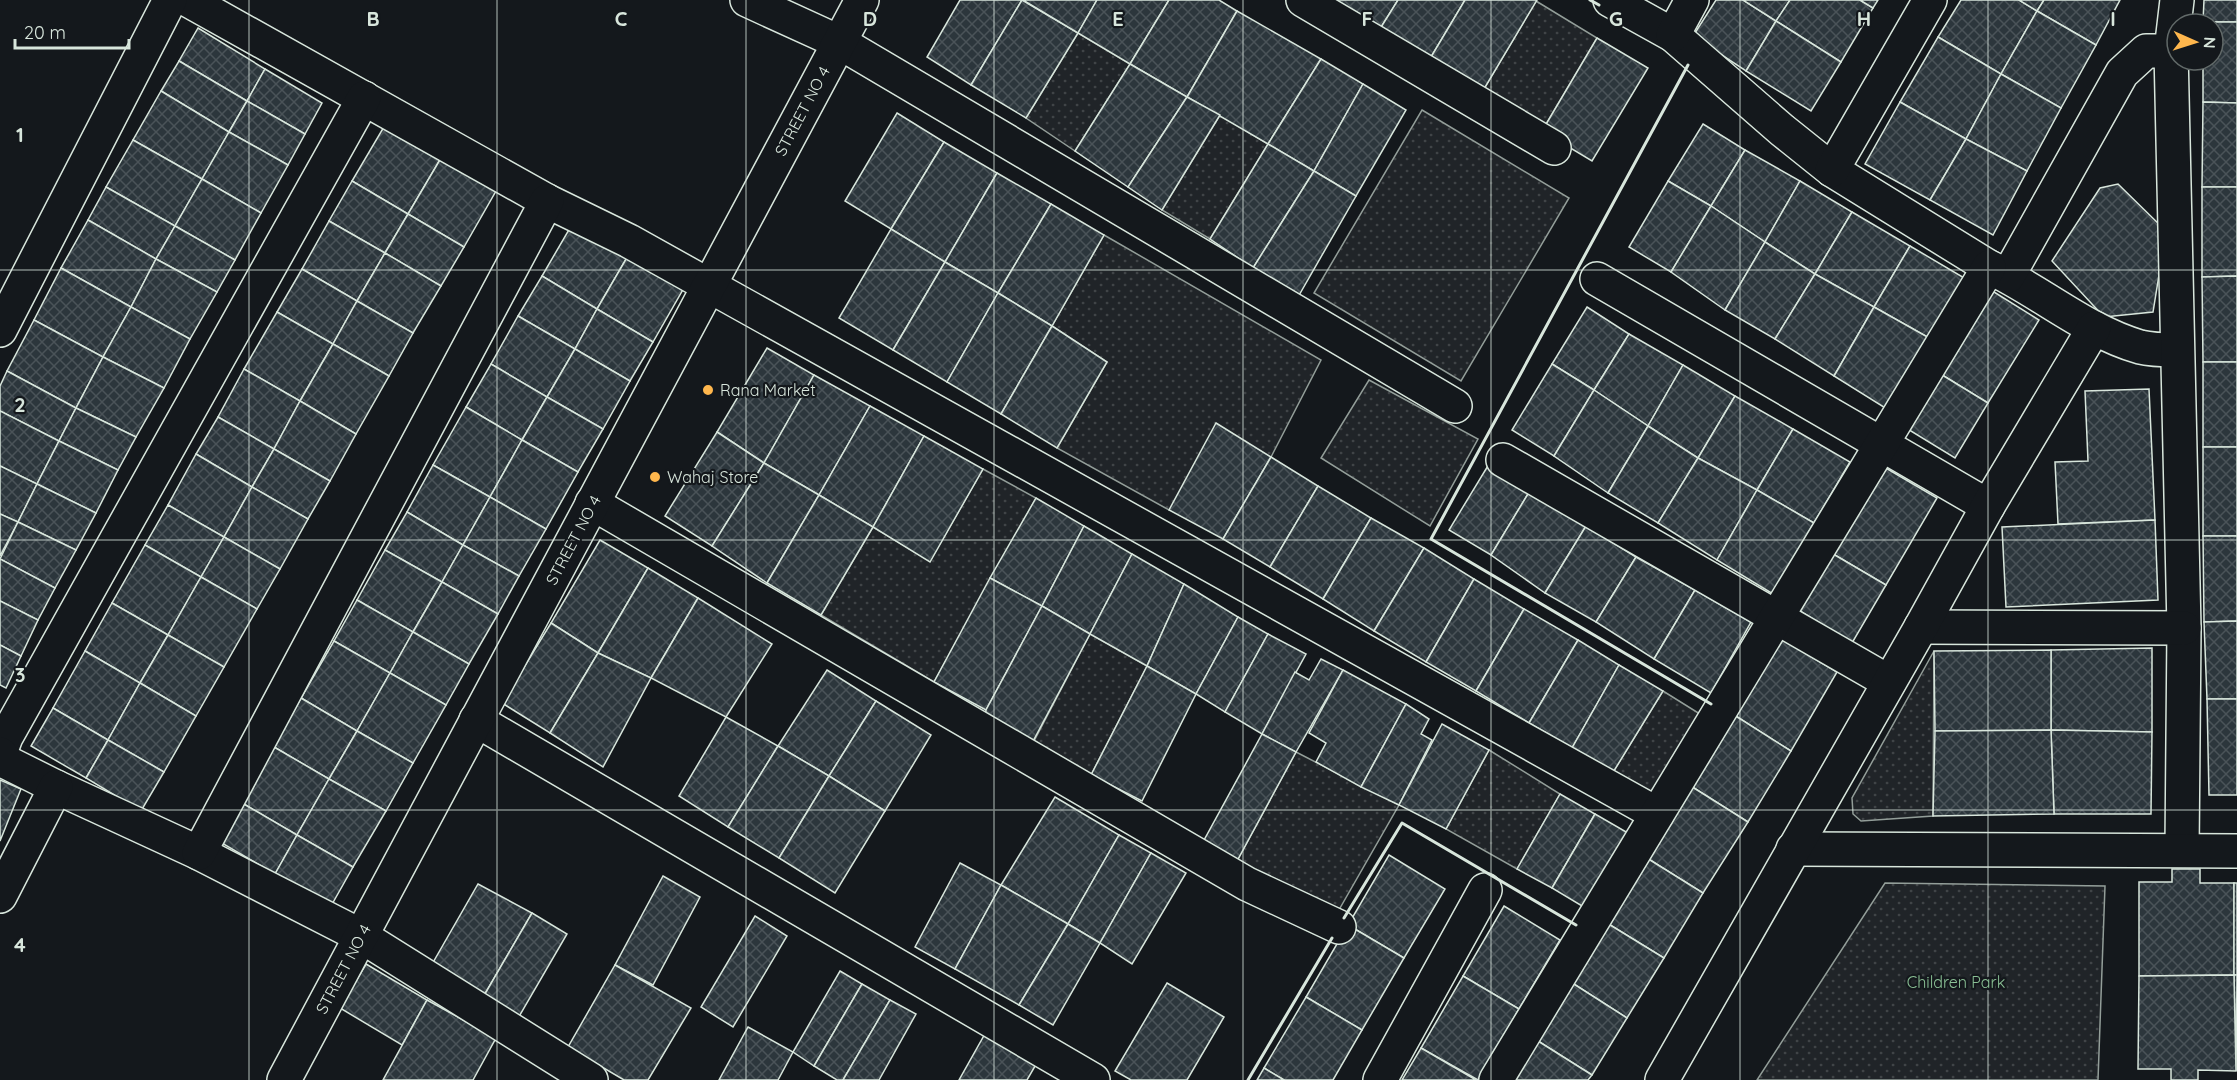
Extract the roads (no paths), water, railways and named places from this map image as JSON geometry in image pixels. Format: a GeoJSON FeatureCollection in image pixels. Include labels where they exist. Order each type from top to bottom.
{"type":"FeatureCollection","features":[{"type":"Feature","properties":{"kind":"street"},"geometry":{"type":"LineString","coordinates":[[0,330],[170,0]]}},
{"type":"Feature","properties":{"kind":"street"},"geometry":{"type":"LineString","coordinates":[[188,0],[547,201],[629,241],[1657,814]]}},
{"type":"Feature","properties":{"kind":"street"},"geometry":{"type":"LineString","coordinates":[[747,0],[839,42],[1455,406]]}},
{"type":"Feature","properties":{"kind":"street","name":"STREET NO 4"},"geometry":{"type":"LineString","coordinates":[[284,1080],[861,0]]}},
{"type":"Feature","properties":{"kind":"street"},"geometry":{"type":"LineString","coordinates":[[1303,0],[1554,148]]}},
{"type":"Feature","properties":{"kind":"street"},"geometry":{"type":"LineString","coordinates":[[1610,0],[1673,35],[1782,130],[1832,170],[2094,328],[2140,346],[2157,350],[2177,350]]}},
{"type":"Feature","properties":{"kind":"street"},"geometry":{"type":"LineString","coordinates":[[1673,35],[1692,0]]}},
{"type":"Feature","properties":{"kind":"street"},"geometry":{"type":"LineString","coordinates":[[1832,170],[1930,0]]}},
{"type":"Feature","properties":{"kind":"street"},"geometry":{"type":"LineString","coordinates":[[1496,1080],[1883,444],[1999,272],[2122,72],[2146,51],[2165,51]]}},
{"type":"Feature","properties":{"kind":"street"},"geometry":{"type":"LineString","coordinates":[[2171,72],[2184,628],[2181,850]]}},
{"type":"Feature","properties":{"kind":"street"},"geometry":{"type":"LineString","coordinates":[[364,98],[6,737],[0,753],[8,763],[199,853],[361,936],[591,1080]]}},
{"type":"Feature","properties":{"kind":"street"},"geometry":{"type":"LineString","coordinates":[[199,853],[547,201]]}},
{"type":"Feature","properties":{"kind":"street"},"geometry":{"type":"LineString","coordinates":[[1597,279],[1988,506]]}},
{"type":"Feature","properties":{"kind":"street"},"geometry":{"type":"LineString","coordinates":[[1662,1080],[1988,506],[2094,328]]}},
{"type":"Feature","properties":{"kind":"street"},"geometry":{"type":"LineString","coordinates":[[1503,460],[1889,682]]}},
{"type":"Feature","properties":{"kind":"street"},"geometry":{"type":"LineString","coordinates":[[592,503],[1247,884],[1339,927]]}},
{"type":"Feature","properties":{"kind":"street"},"geometry":{"type":"LineString","coordinates":[[1921,627],[2184,628]]}},
{"type":"Feature","properties":{"kind":"street"},"geometry":{"type":"LineString","coordinates":[[476,720],[1093,1080]]}},
{"type":"Feature","properties":{"kind":"street"},"geometry":{"type":"LineString","coordinates":[[0,896],[56,787]]}},
{"type":"Feature","properties":{"kind":"street"},"geometry":{"type":"LineString","coordinates":[[1793,849],[2237,851]]}},
{"type":"Feature","properties":{"kind":"street"},"geometry":{"type":"LineString","coordinates":[[1380,1080],[1485,890]]}},
{"type":"Feature","properties":{"kind":"place","name":"Rana Market"},"geometry":{"type":"Point","coordinates":[708,390]}},
{"type":"Feature","properties":{"kind":"place","name":"Wahaj Store"},"geometry":{"type":"Point","coordinates":[655,477]}},
{"type":"Feature","properties":{"kind":"park label","name":"Children Park"},"geometry":{"type":"Point","coordinates":[1956,982]}}]}
